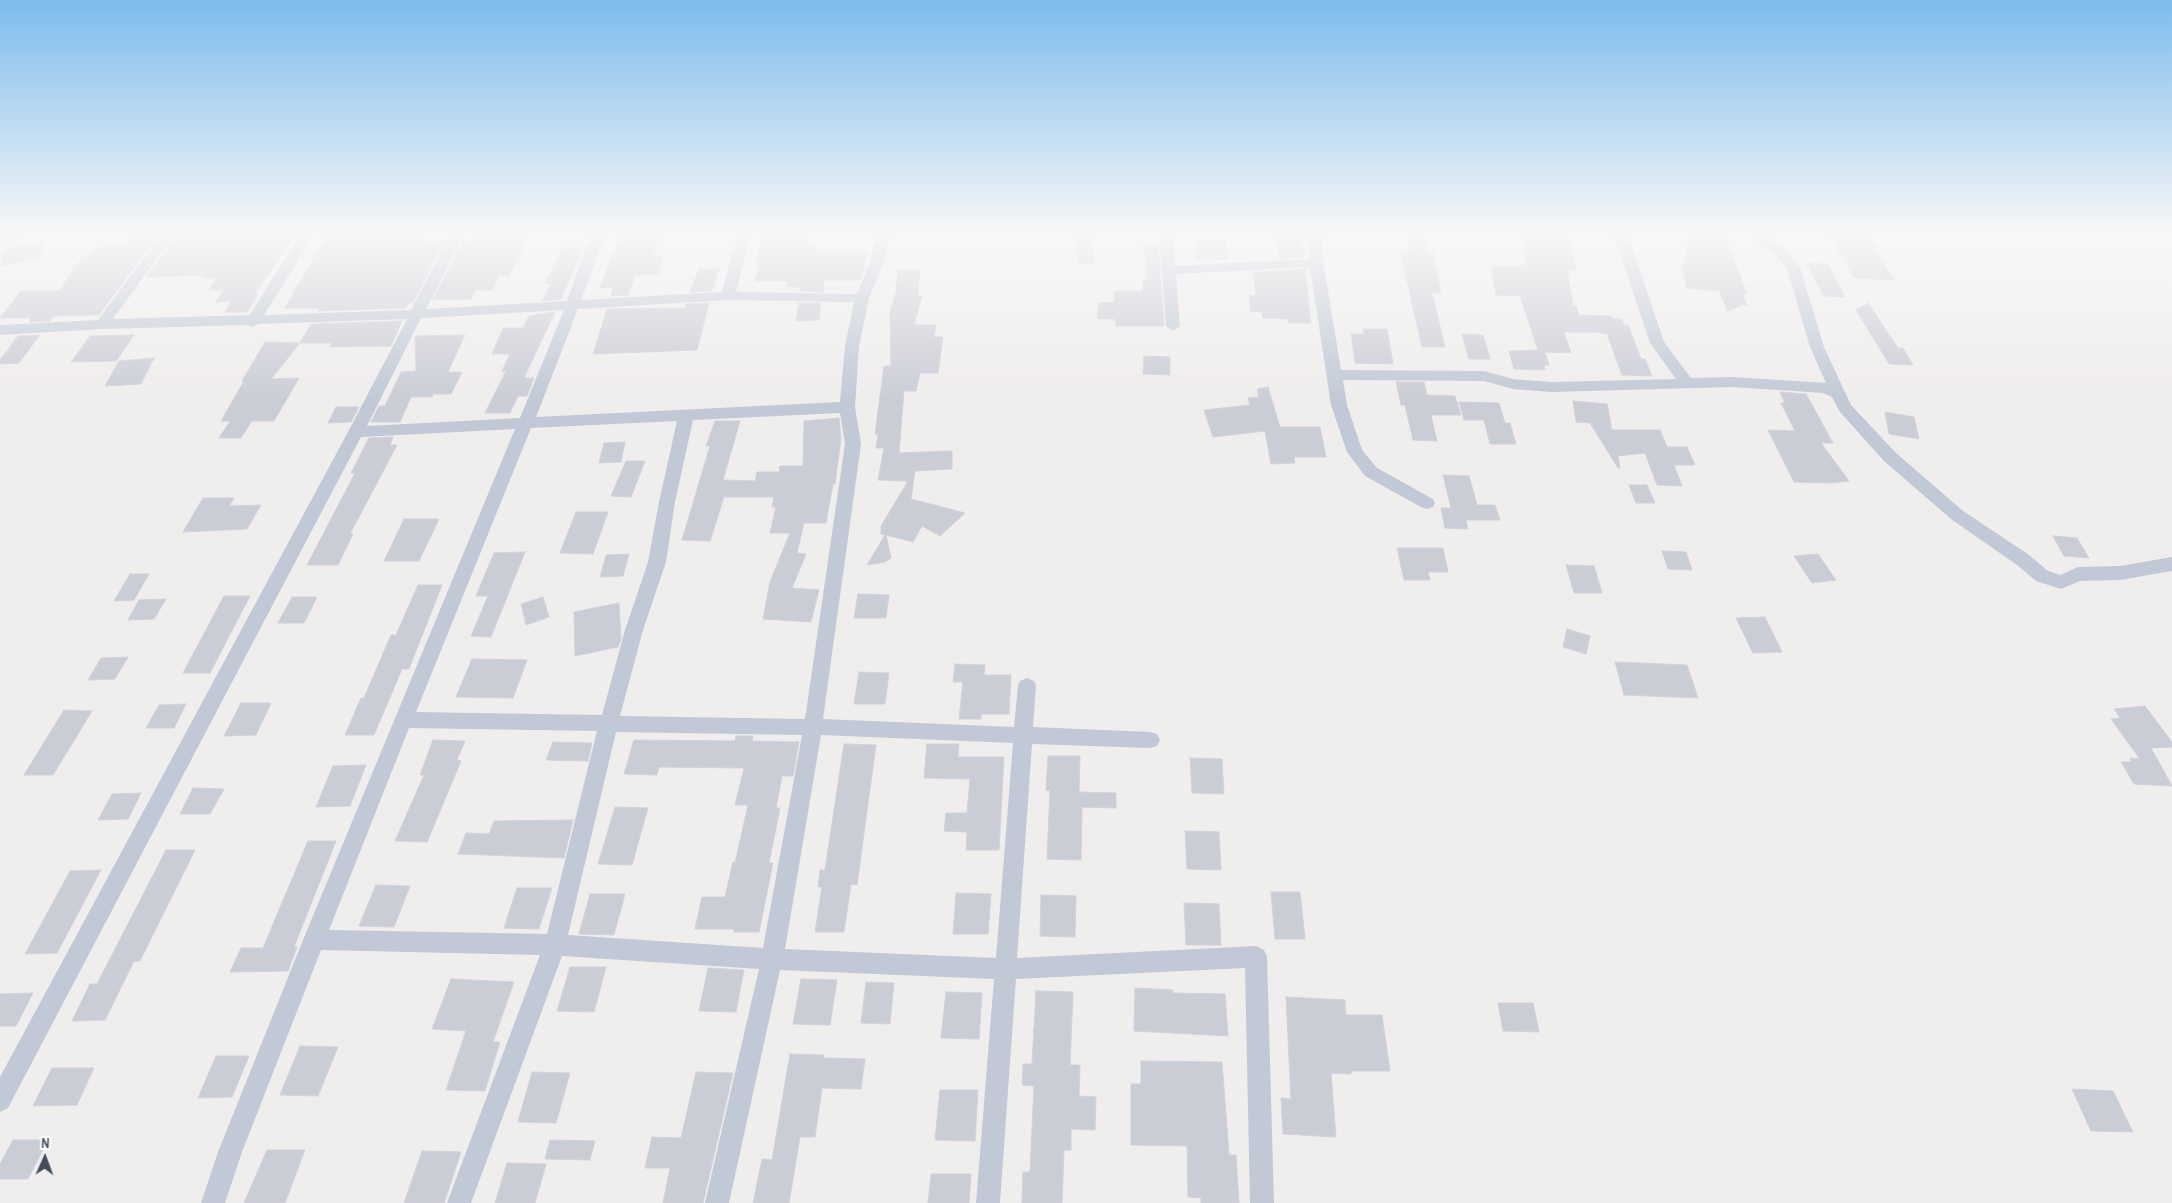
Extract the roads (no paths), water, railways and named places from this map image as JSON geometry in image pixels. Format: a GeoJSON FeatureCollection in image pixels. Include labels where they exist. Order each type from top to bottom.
{"type":"FeatureCollection","features":[{"type":"Feature","properties":{"kind":"street"},"geometry":{"type":"LineString","coordinates":[[102,324],[129,288]]}},
{"type":"Feature","properties":{"kind":"street"},"geometry":{"type":"LineString","coordinates":[[253,322],[274,288]]}},
{"type":"Feature","properties":{"kind":"street"},"geometry":{"type":"LineString","coordinates":[[0,1100],[356,432],[430,288]]}},
{"type":"Feature","properties":{"kind":"street"},"geometry":{"type":"LineString","coordinates":[[213,1203],[224,1169],[314,940],[552,361],[577,288]]}},
{"type":"Feature","properties":{"kind":"street"},"geometry":{"type":"LineString","coordinates":[[728,296],[730,288]]}},
{"type":"Feature","properties":{"kind":"street"},"geometry":{"type":"LineString","coordinates":[[717,1203],[772,958],[813,727],[853,444],[847,407],[852,346],[862,298],[866,288]]}},
{"type":"Feature","properties":{"kind":"street"},"geometry":{"type":"LineString","coordinates":[[1171,288],[1173,326]]}},
{"type":"Feature","properties":{"kind":"street"},"geometry":{"type":"LineString","coordinates":[[1321,288],[1340,404],[1355,452],[1372,472],[1427,503]]}},
{"type":"Feature","properties":{"kind":"street"},"geometry":{"type":"LineString","coordinates":[[1639,288],[1657,343],[1686,382]]}},
{"type":"Feature","properties":{"kind":"street"},"geometry":{"type":"LineString","coordinates":[[1801,288],[1817,347],[1845,408],[1890,456],[1956,514],[2023,560],[2042,576],[2061,582],[2078,574],[2120,572],[2172,564]]}},
{"type":"Feature","properties":{"kind":"street"},"geometry":{"type":"LineString","coordinates":[[0,330],[102,324],[253,322],[728,296],[862,298]]}},
{"type":"Feature","properties":{"kind":"street"},"geometry":{"type":"LineString","coordinates":[[1335,375],[1484,376],[1513,384],[1551,388],[1625,387],[1686,382],[1804,385],[1826,388],[1838,394]]}},
{"type":"Feature","properties":{"kind":"street"},"geometry":{"type":"LineString","coordinates":[[356,432],[686,417],[847,407]]}},
{"type":"Feature","properties":{"kind":"street"},"geometry":{"type":"LineString","coordinates":[[459,1203],[555,945],[609,723],[634,630],[657,562],[667,502],[686,417]]}},
{"type":"Feature","properties":{"kind":"street"},"geometry":{"type":"LineString","coordinates":[[988,1203],[1027,686]]}},
{"type":"Feature","properties":{"kind":"street"},"geometry":{"type":"LineString","coordinates":[[404,720],[813,727],[1150,740]]}},
{"type":"Feature","properties":{"kind":"street"},"geometry":{"type":"LineString","coordinates":[[314,940],[555,945],[1006,969],[1256,957],[1262,1203]]}}]}
